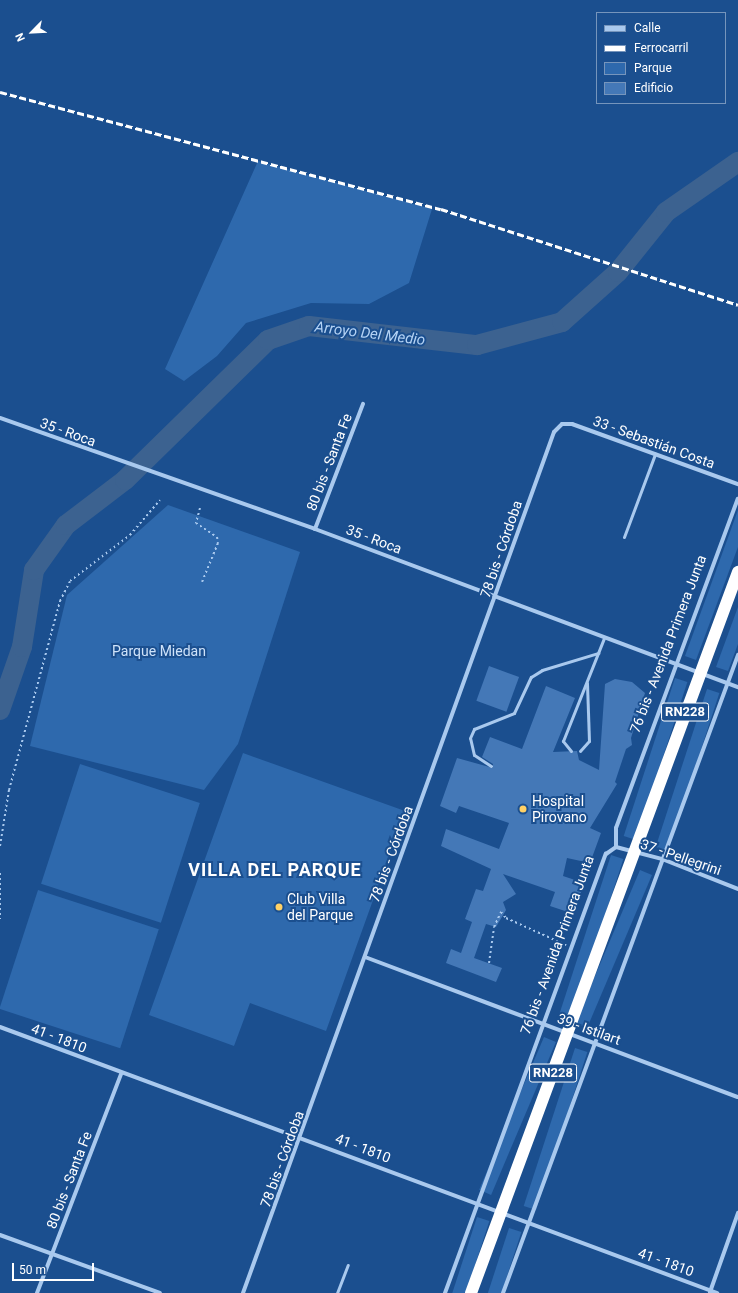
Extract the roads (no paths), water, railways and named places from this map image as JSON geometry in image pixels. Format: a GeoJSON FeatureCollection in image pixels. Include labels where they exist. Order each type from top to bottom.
{"type":"FeatureCollection","features":[{"type":"Feature","properties":{"kind":"highway","name":"RN228"},"geometry":{"type":"LineString","coordinates":[[471,1293],[568,1033],[632,852],[738,572]]}},
{"type":"Feature","properties":{"kind":"street","name":"80 bis - Santa Fe"},"geometry":{"type":"LineString","coordinates":[[315,528],[363,404]]}},
{"type":"Feature","properties":{"kind":"street","name":"35 - Roca"},"geometry":{"type":"LineString","coordinates":[[0,418],[89,452],[315,528],[678,666],[700,672],[738,687]]}},
{"type":"Feature","properties":{"kind":"street","name":"33 - Sebastián Costa"},"geometry":{"type":"LineString","coordinates":[[562,424],[572,424],[738,484]]}},
{"type":"Feature","properties":{"kind":"street","name":"78 bis - Córdoba"},"geometry":{"type":"LineString","coordinates":[[243,1293],[302,1137],[365,957],[497,597],[554,432],[562,424]]}},
{"type":"Feature","properties":{"kind":"street","name":"76 bis - Avenida Primera Junta"},"geometry":{"type":"LineString","coordinates":[[445,1293],[479,1204],[606,854],[616,847],[616,828],[678,666],[738,499]]}},
{"type":"Feature","properties":{"kind":"street"},"geometry":{"type":"LineString","coordinates":[[503,1293],[738,655]]}},
{"type":"Feature","properties":{"kind":"street","name":"37 - Pellegrini"},"geometry":{"type":"LineString","coordinates":[[616,847],[662,859],[738,888]]}},
{"type":"Feature","properties":{"kind":"street","name":"39 - Istilart"},"geometry":{"type":"LineString","coordinates":[[365,957],[738,1097]]}},
{"type":"Feature","properties":{"kind":"street","name":"41 - 1810"},"geometry":{"type":"LineString","coordinates":[[0,1027],[121,1074],[302,1137],[479,1204],[500,1214],[529,1223],[710,1292],[718,1293]]}},
{"type":"Feature","properties":{"kind":"street","name":"80 bis - Santa Fe"},"geometry":{"type":"LineString","coordinates":[[37,1293],[121,1074]]}},
{"type":"Feature","properties":{"kind":"street"},"geometry":{"type":"LineString","coordinates":[[710,1292],[738,1213]]}},
{"type":"Feature","properties":{"kind":"street"},"geometry":{"type":"LineString","coordinates":[[0,1235],[160,1293]]}},
{"type":"Feature","properties":{"kind":"lane"},"geometry":{"type":"LineString","coordinates":[[624,537],[655,454]]}},
{"type":"Feature","properties":{"kind":"lane"},"geometry":{"type":"LineString","coordinates":[[571,751],[563,741],[604,638]]}},
{"type":"Feature","properties":{"kind":"lane"},"geometry":{"type":"LineString","coordinates":[[491,766],[474,755],[470,738],[474,728],[514,713],[531,677],[542,670],[598,653]]}},
{"type":"Feature","properties":{"kind":"lane"},"geometry":{"type":"LineString","coordinates":[[580,751],[589,741],[587,681]]}},
{"type":"Feature","properties":{"kind":"lane"},"geometry":{"type":"LineString","coordinates":[[337,1293],[348,1265]]}},
{"type":"Feature","properties":{"kind":"waterway","name":"Arroyo Del Medio"},"geometry":{"type":"LineString","coordinates":[[0,710],[22,647],[34,570],[66,525],[125,480],[268,340],[309,326],[477,345],[562,322],[618,272],[666,212],[738,162]]}},
{"type":"Feature","properties":{"kind":"railway"},"geometry":{"type":"LineString","coordinates":[[0,92],[441,209],[738,305]]}},
{"type":"Feature","properties":{"kind":"place","name":"Hospital Pirovano"},"geometry":{"type":"Point","coordinates":[523,809]}},
{"type":"Feature","properties":{"kind":"place","name":"Club Villa del Parque"},"geometry":{"type":"Point","coordinates":[279,907]}},
{"type":"Feature","properties":{"kind":"district","name":"VILLA DEL PARQUE"},"geometry":{"type":"Point","coordinates":[275,870]}},
{"type":"Feature","properties":{"kind":"park label","name":"Parque Miedan"},"geometry":{"type":"Point","coordinates":[159,651]}}]}
